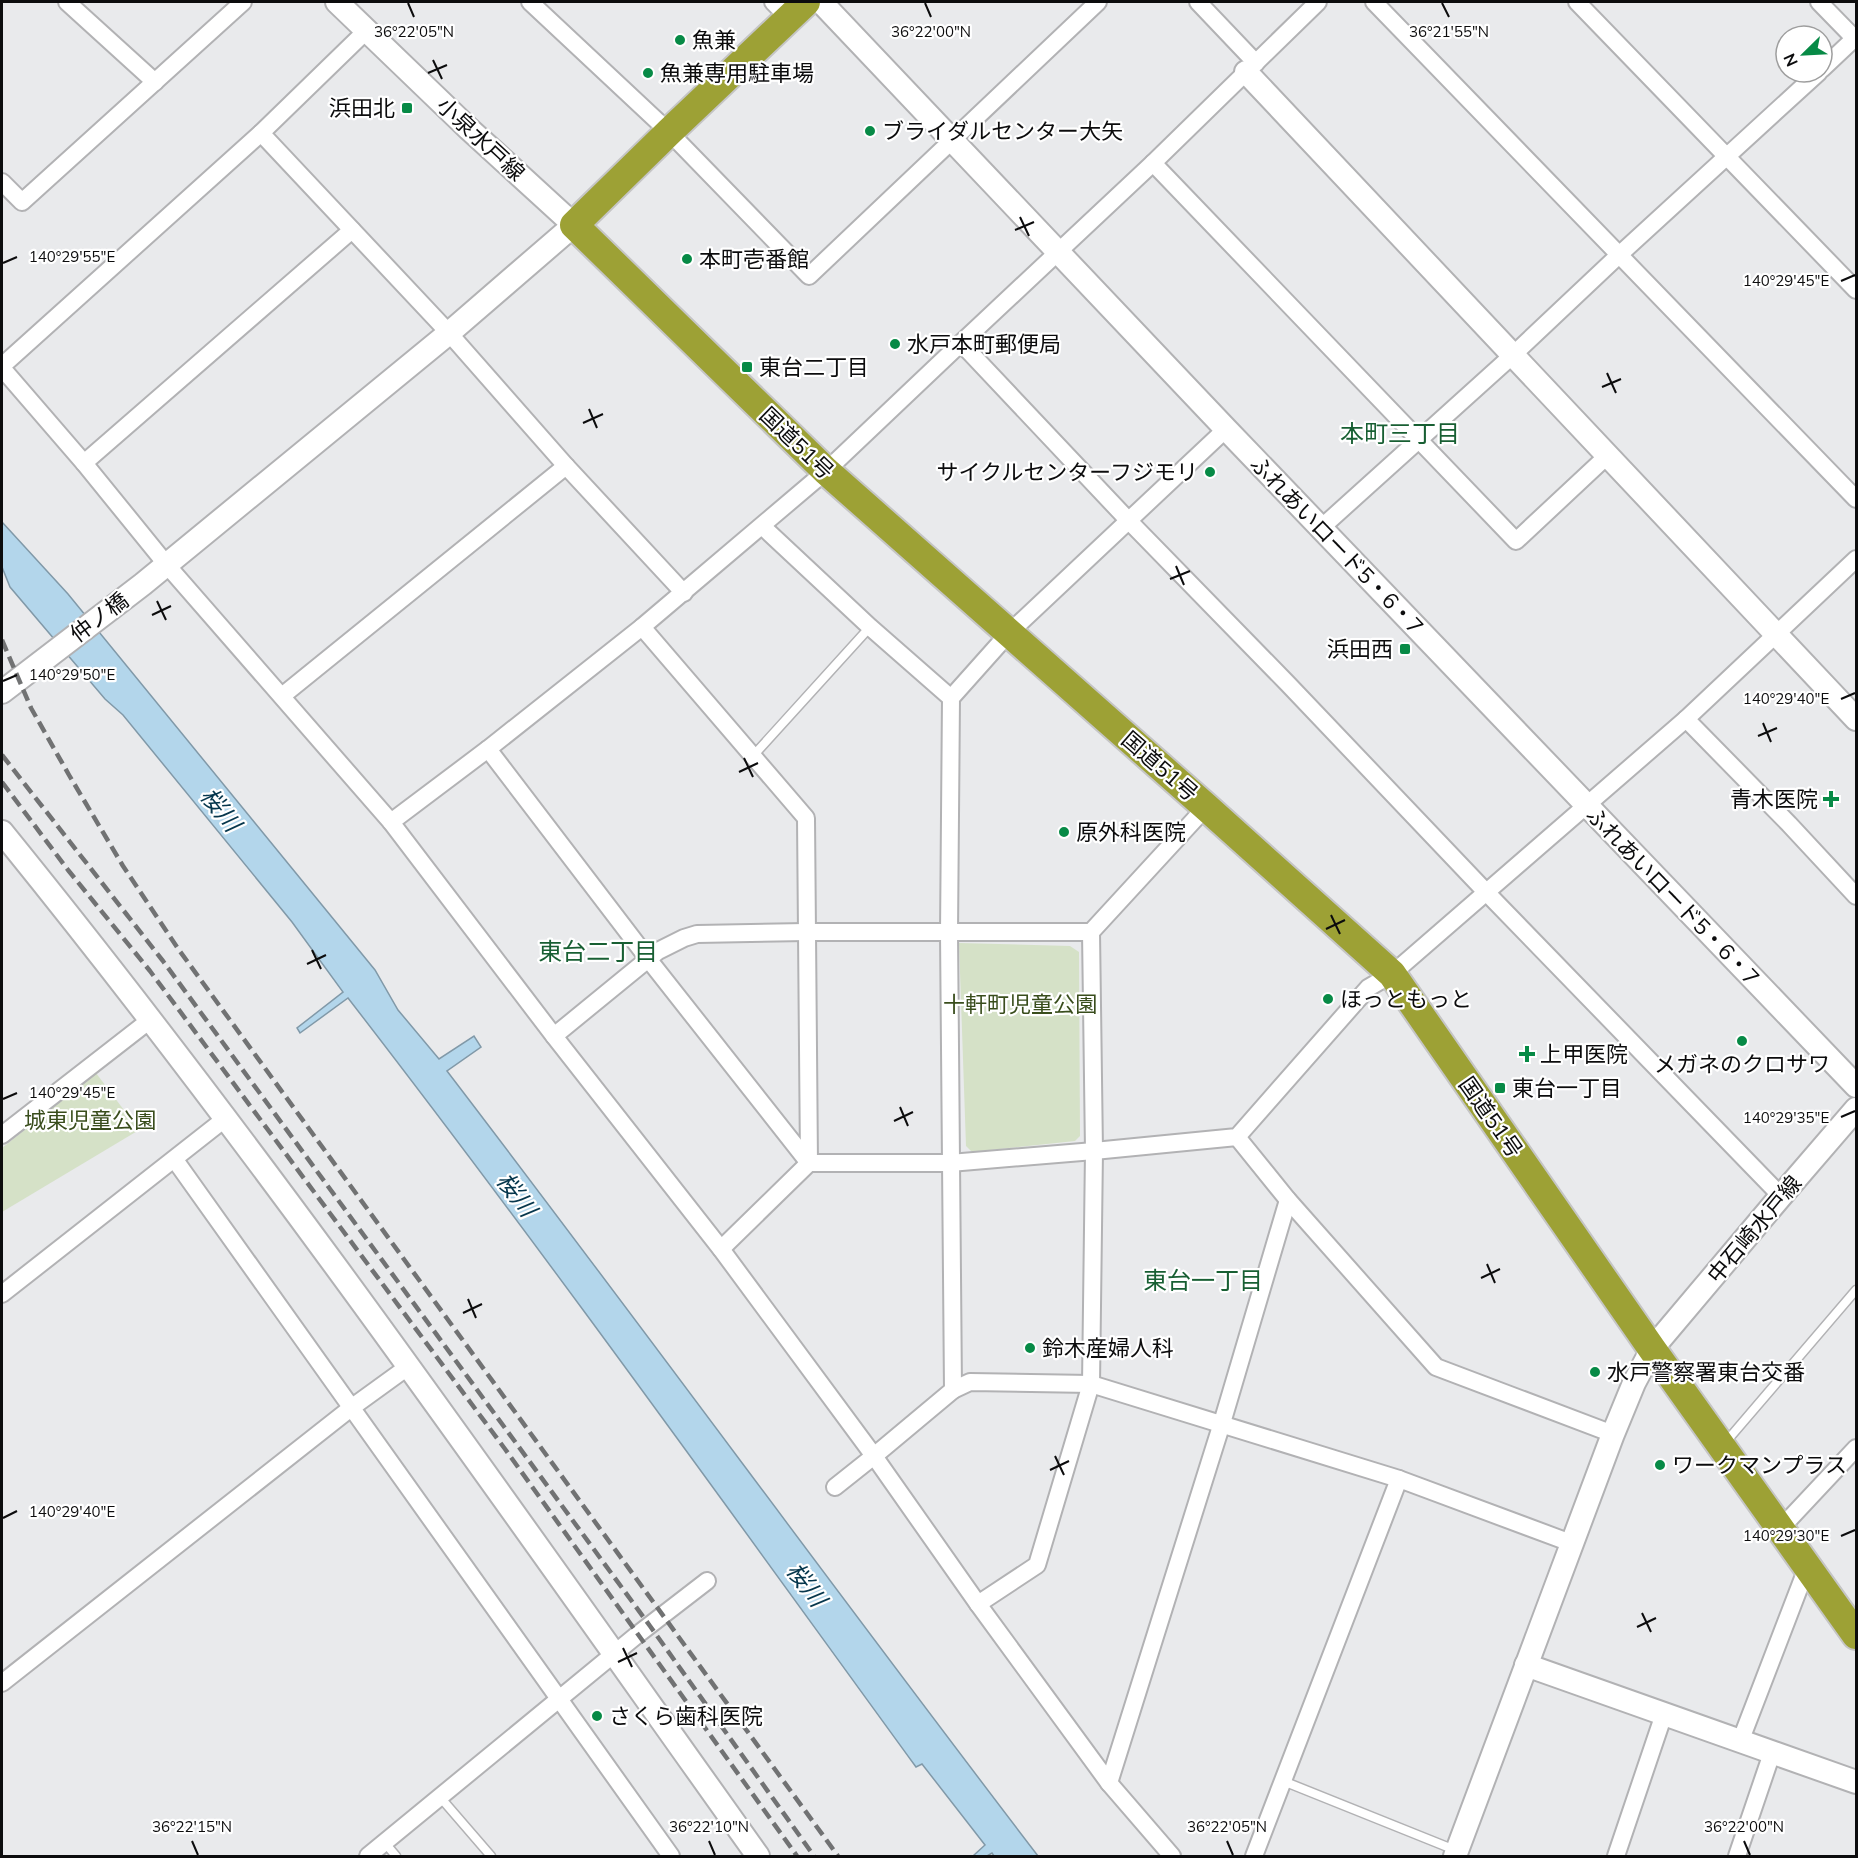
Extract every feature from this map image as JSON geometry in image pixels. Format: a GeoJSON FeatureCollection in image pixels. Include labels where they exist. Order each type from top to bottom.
{"type":"FeatureCollection","features":[{"type":"Feature","properties":{"kind":"highway"},"geometry":{"type":"LineString","coordinates":[[574,225],[669,132],[789,7]]}},
{"type":"Feature","properties":{"kind":"highway","name":"国道51号"},"geometry":{"type":"LineString","coordinates":[[574,225],[826,471],[1392,974],[1652,1349],[1857,1635]]}},
{"type":"Feature","properties":{"kind":"street"},"geometry":{"type":"LineString","coordinates":[[67,2],[155,82]]}},
{"type":"Feature","properties":{"kind":"street"},"geometry":{"type":"LineString","coordinates":[[2,183],[22,202],[243,2]]}},
{"type":"Feature","properties":{"kind":"street","name":"小泉水戸線"},"geometry":{"type":"LineString","coordinates":[[337,2],[574,225]]}},
{"type":"Feature","properties":{"kind":"street"},"geometry":{"type":"LineString","coordinates":[[530,2],[669,132],[809,276],[1098,2]]}},
{"type":"Feature","properties":{"kind":"street","name":"ふれあいロード5・6・7"},"geometry":{"type":"LineString","coordinates":[[821,2],[1226,429],[1857,1086]]}},
{"type":"Feature","properties":{"kind":"street"},"geometry":{"type":"LineString","coordinates":[[1198,2],[1251,67],[1607,456],[1857,719]]}},
{"type":"Feature","properties":{"kind":"street"},"geometry":{"type":"LineString","coordinates":[[391,822],[488,749],[642,627],[826,471],[1154,163],[1318,2]]}},
{"type":"Feature","properties":{"kind":"street"},"geometry":{"type":"LineString","coordinates":[[1374,2],[1857,499]]}},
{"type":"Feature","properties":{"kind":"street"},"geometry":{"type":"LineString","coordinates":[[1577,2],[1857,290]]}},
{"type":"Feature","properties":{"kind":"street"},"geometry":{"type":"LineString","coordinates":[[1819,2],[1856,38],[1834,58]]}},
{"type":"Feature","properties":{"kind":"street"},"geometry":{"type":"LineString","coordinates":[[366,31],[261,134],[2,367],[166,564],[391,822],[554,1036],[721,1249],[874,1456],[978,1605],[1109,1784],[1172,1857]]}},
{"type":"Feature","properties":{"kind":"street"},"geometry":{"type":"LineString","coordinates":[[1321,528],[1514,354],[1805,84]]}},
{"type":"Feature","properties":{"kind":"street"},"geometry":{"type":"LineString","coordinates":[[261,134],[449,333],[566,466],[684,593]]}},
{"type":"Feature","properties":{"kind":"street"},"geometry":{"type":"LineString","coordinates":[[1154,163],[1516,541],[1607,456]]}},
{"type":"Feature","properties":{"kind":"street","name":"仲ノ橋"},"geometry":{"type":"LineString","coordinates":[[2,692],[143,584],[449,333],[574,225]]}},
{"type":"Feature","properties":{"kind":"street"},"geometry":{"type":"LineString","coordinates":[[84,464],[352,230]]}},
{"type":"Feature","properties":{"kind":"street"},"geometry":{"type":"LineString","coordinates":[[961,343],[1128,520],[1781,1196]]}},
{"type":"Feature","properties":{"kind":"street"},"geometry":{"type":"LineString","coordinates":[[953,1390],[949,933],[951,698],[1009,633],[1226,429]]}},
{"type":"Feature","properties":{"kind":"street"},"geometry":{"type":"LineString","coordinates":[[282,696],[566,466]]}},
{"type":"Feature","properties":{"kind":"street"},"geometry":{"type":"LineString","coordinates":[[762,526],[870,627],[951,698]]}},
{"type":"Feature","properties":{"kind":"street"},"geometry":{"type":"LineString","coordinates":[[721,1249],[810,1163],[950,1163],[1237,1137],[1368,988],[1392,974],[1686,719],[1857,559]]}},
{"type":"Feature","properties":{"kind":"street"},"geometry":{"type":"LineString","coordinates":[[642,627],[806,818],[810,1163]]}},
{"type":"Feature","properties":{"kind":"street"},"geometry":{"type":"LineString","coordinates":[[1686,719],[1857,896]]}},
{"type":"Feature","properties":{"kind":"street"},"geometry":{"type":"LineString","coordinates":[[488,749],[649,960],[810,1163]]}},
{"type":"Feature","properties":{"kind":"street"},"geometry":{"type":"LineString","coordinates":[[978,1605],[1037,1565],[1091,1384],[1094,1151],[1091,932],[1206,807]]}},
{"type":"Feature","properties":{"kind":"street"},"geometry":{"type":"LineString","coordinates":[[2,832],[226,1118],[409,1366],[758,1857]]}},
{"type":"Feature","properties":{"kind":"street"},"geometry":{"type":"LineString","coordinates":[[554,1036],[658,951],[697,934],[1091,932]]}},
{"type":"Feature","properties":{"kind":"street"},"geometry":{"type":"LineString","coordinates":[[2,1135],[150,1020]]}},
{"type":"Feature","properties":{"kind":"street","name":"中石崎水戸線"},"geometry":{"type":"LineString","coordinates":[[1456,1854],[1613,1434],[1634,1383],[1652,1349],[1857,1109]]}},
{"type":"Feature","properties":{"kind":"street"},"geometry":{"type":"LineString","coordinates":[[2,1294],[226,1118]]}},
{"type":"Feature","properties":{"kind":"street"},"geometry":{"type":"LineString","coordinates":[[1237,1137],[1288,1200],[1436,1367],[1613,1434]]}},
{"type":"Feature","properties":{"kind":"street"},"geometry":{"type":"LineString","coordinates":[[175,1160],[671,1857]]}},
{"type":"Feature","properties":{"kind":"street"},"geometry":{"type":"LineString","coordinates":[[1109,1784],[1222,1423],[1288,1200]]}},
{"type":"Feature","properties":{"kind":"street"},"geometry":{"type":"LineString","coordinates":[[2,1683],[351,1408],[409,1366]]}},
{"type":"Feature","properties":{"kind":"street"},"geometry":{"type":"LineString","coordinates":[[835,1487],[953,1390],[970,1382],[1091,1384],[1399,1479],[1571,1543]]}},
{"type":"Feature","properties":{"kind":"street"},"geometry":{"type":"LineString","coordinates":[[1781,1528],[1857,1448]]}},
{"type":"Feature","properties":{"kind":"street"},"geometry":{"type":"LineString","coordinates":[[1254,1857],[1399,1479]]}},
{"type":"Feature","properties":{"kind":"street"},"geometry":{"type":"LineString","coordinates":[[1740,1742],[1808,1565]]}},
{"type":"Feature","properties":{"kind":"street"},"geometry":{"type":"LineString","coordinates":[[368,1857],[614,1654],[707,1581]]}},
{"type":"Feature","properties":{"kind":"street"},"geometry":{"type":"LineString","coordinates":[[1526,1665],[1857,1782]]}},
{"type":"Feature","properties":{"kind":"street"},"geometry":{"type":"LineString","coordinates":[[1616,1857],[1664,1714]]}},
{"type":"Feature","properties":{"kind":"street"},"geometry":{"type":"LineString","coordinates":[[1737,1857],[1772,1753]]}},
{"type":"Feature","properties":{"kind":"lane"},"geometry":{"type":"LineString","coordinates":[[753,756],[870,627]]}},
{"type":"Feature","properties":{"kind":"lane"},"geometry":{"type":"LineString","coordinates":[[1723,1446],[1857,1290]]}},
{"type":"Feature","properties":{"kind":"lane"},"geometry":{"type":"LineString","coordinates":[[1283,1781],[1456,1854]]}},
{"type":"Feature","properties":{"kind":"lane"},"geometry":{"type":"LineString","coordinates":[[440,1797],[491,1857]]}},
{"type":"Feature","properties":{"kind":"lane"},"geometry":{"type":"LineString","coordinates":[[385,1843],[396,1857]]}},
{"type":"Feature","properties":{"kind":"green space","name":"十軒町児童公園"},"geometry":{"type":"Polygon","coordinates":[[[959,943],[1070,946],[1079,952],[1080,1136],[1075,1141],[972,1152],[966,1146],[959,943]]]}},
{"type":"Feature","properties":{"kind":"green space","name":"城東児童公園"},"geometry":{"type":"Polygon","coordinates":[[[96,1073],[139,1130],[2,1212],[2,1148],[96,1073]]]}},
{"type":"Feature","properties":{"kind":"water","name":"桜川"},"geometry":{"type":"Polygon","coordinates":[[[2,522],[68,594],[375,970],[398,1010],[439,1059],[474,1036],[481,1047],[447,1071],[1038,1856],[994,1856],[992,1853],[987,1856],[973,1856],[985,1845],[922,1764],[916,1767],[564,1284],[348,998],[300,1033],[297,1028],[343,992],[292,922],[123,715],[105,699],[10,587],[2,567],[2,522]]]}},
{"type":"Feature","properties":{"kind":"railway"},"geometry":{"type":"LineString","coordinates":[[2,640],[31,708],[69,775],[123,866],[179,950],[838,1856]]}},
{"type":"Feature","properties":{"kind":"railway"},"geometry":{"type":"LineString","coordinates":[[2,755],[163,961],[650,1626],[814,1856]]}},
{"type":"Feature","properties":{"kind":"railway"},"geometry":{"type":"LineString","coordinates":[[2,782],[68,870],[150,971],[505,1449],[797,1856]]}},
{"type":"Feature","properties":{"kind":"place","name":"魚兼"},"geometry":{"type":"Point","coordinates":[680,40]}},
{"type":"Feature","properties":{"kind":"place","name":"魚兼専用駐車場"},"geometry":{"type":"Point","coordinates":[648,73]}},
{"type":"Feature","properties":{"kind":"place","name":"浜田北"},"geometry":{"type":"Point","coordinates":[407,108]}},
{"type":"Feature","properties":{"kind":"place","name":"ブライダルセンター大矢"},"geometry":{"type":"Point","coordinates":[870,131]}},
{"type":"Feature","properties":{"kind":"place","name":"本町壱番館"},"geometry":{"type":"Point","coordinates":[687,259]}},
{"type":"Feature","properties":{"kind":"place","name":"水戸本町郵便局"},"geometry":{"type":"Point","coordinates":[895,344]}},
{"type":"Feature","properties":{"kind":"place","name":"東台二丁目"},"geometry":{"type":"Point","coordinates":[747,367]}},
{"type":"Feature","properties":{"kind":"place","name":"サイクルセンターフジモリ"},"geometry":{"type":"Point","coordinates":[1210,472]}},
{"type":"Feature","properties":{"kind":"place","name":"浜田西"},"geometry":{"type":"Point","coordinates":[1405,649]}},
{"type":"Feature","properties":{"kind":"place","name":"青木医院"},"geometry":{"type":"Point","coordinates":[1831,799]}},
{"type":"Feature","properties":{"kind":"place","name":"原外科医院"},"geometry":{"type":"Point","coordinates":[1064,832]}},
{"type":"Feature","properties":{"kind":"place","name":"ほっともっと"},"geometry":{"type":"Point","coordinates":[1328,999]}},
{"type":"Feature","properties":{"kind":"place","name":"メガネのクロサワ"},"geometry":{"type":"Point","coordinates":[1742,1041]}},
{"type":"Feature","properties":{"kind":"place","name":"上甲医院"},"geometry":{"type":"Point","coordinates":[1527,1054]}},
{"type":"Feature","properties":{"kind":"place","name":"東台一丁目"},"geometry":{"type":"Point","coordinates":[1500,1088]}},
{"type":"Feature","properties":{"kind":"place","name":"鈴木産婦人科"},"geometry":{"type":"Point","coordinates":[1030,1348]}},
{"type":"Feature","properties":{"kind":"place","name":"水戸警察署東台交番"},"geometry":{"type":"Point","coordinates":[1595,1372]}},
{"type":"Feature","properties":{"kind":"place","name":"ワークマンプラス"},"geometry":{"type":"Point","coordinates":[1660,1465]}},
{"type":"Feature","properties":{"kind":"place","name":"さくら歯科医院"},"geometry":{"type":"Point","coordinates":[597,1716]}},
{"type":"Feature","properties":{"kind":"district","name":"本町三丁目"},"geometry":{"type":"Point","coordinates":[1400,433]}},
{"type":"Feature","properties":{"kind":"district","name":"東台二丁目"},"geometry":{"type":"Point","coordinates":[598,951]}},
{"type":"Feature","properties":{"kind":"district","name":"東台一丁目"},"geometry":{"type":"Point","coordinates":[1203,1280]}}]}
